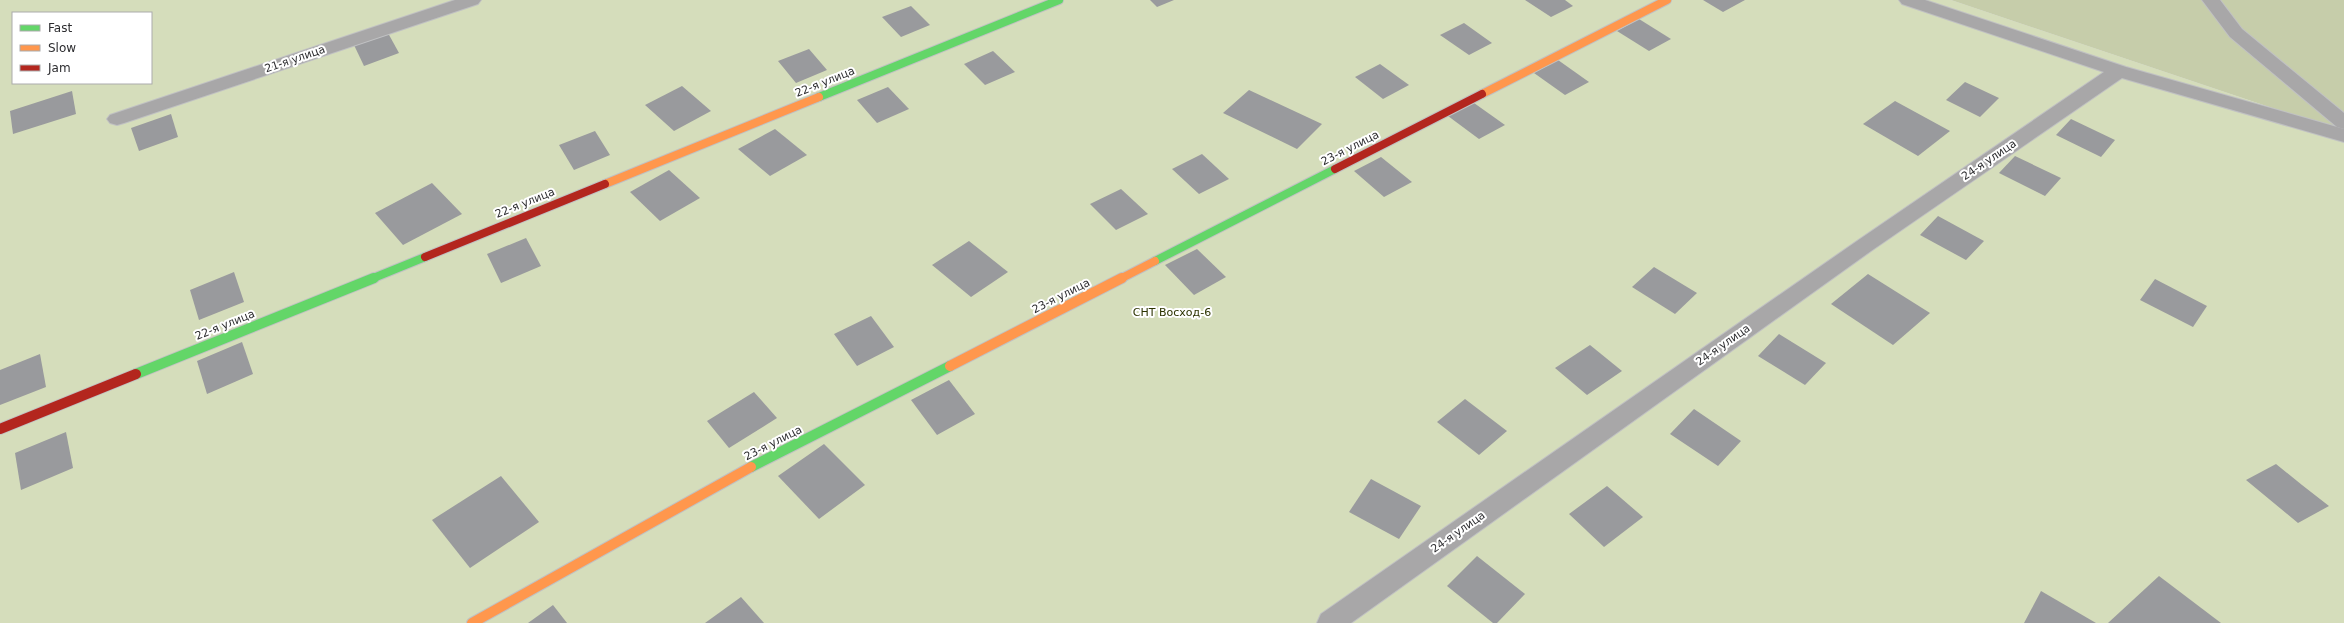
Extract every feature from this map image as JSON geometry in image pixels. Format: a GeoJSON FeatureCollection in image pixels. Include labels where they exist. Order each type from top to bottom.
{"type":"FeatureCollection","features":[{"type":"Feature","properties":{"kind":"street","name":"21-я улица"},"geometry":{"type":"LineString","coordinates":[[117,119],[472,0]]}},
{"type":"Feature","properties":{"kind":"street","name":"22-я улица"},"geometry":{"type":"LineString","coordinates":[[0,429],[1059,0]]}},
{"type":"Feature","properties":{"kind":"street","name":"23-я улица"},"geometry":{"type":"LineString","coordinates":[[472,623],[734,476],[1667,0]]}},
{"type":"Feature","properties":{"kind":"street"},"geometry":{"type":"LineString","coordinates":[[1908,0],[2119,71],[2344,136]]}},
{"type":"Feature","properties":{"kind":"street"},"geometry":{"type":"LineString","coordinates":[[2211,0],[2236,33],[2344,123]]}},
{"type":"Feature","properties":{"kind":"street","name":"24-я улица"},"geometry":{"type":"LineString","coordinates":[[1330,623],[1857,250],[2119,71]]}},
{"type":"Feature","properties":{"kind":"green space","name":"СНТ Восход-6"},"geometry":{"type":"Polygon","coordinates":[[[0,0],[1951,0],[2344,132],[2344,623],[0,623],[0,0]]]}},
{"type":"Feature","properties":{"kind":"green space"},"geometry":{"type":"Polygon","coordinates":[[[1951,0],[2344,0],[2344,132],[1951,0]]]}},
{"type":"Feature","properties":{"kind":"building"},"geometry":{"type":"Polygon","coordinates":[[[1150,0],[1174,0],[1157,7],[1150,0]]]}},
{"type":"Feature","properties":{"kind":"building"},"geometry":{"type":"Polygon","coordinates":[[[1525,0],[1565,0],[1573,6],[1551,17],[1525,0]]]}},
{"type":"Feature","properties":{"kind":"building"},"geometry":{"type":"Polygon","coordinates":[[[1703,0],[1745,0],[1723,12],[1703,0]]]}},
{"type":"Feature","properties":{"kind":"building"},"geometry":{"type":"Polygon","coordinates":[[[911,6],[930,25],[901,37],[882,17],[911,6]]]}},
{"type":"Feature","properties":{"kind":"building"},"geometry":{"type":"Polygon","coordinates":[[[1639,19],[1671,39],[1649,51],[1617,31],[1639,19]]]}},
{"type":"Feature","properties":{"kind":"building"},"geometry":{"type":"Polygon","coordinates":[[[1464,23],[1492,43],[1469,55],[1440,35],[1464,23]]]}},
{"type":"Feature","properties":{"kind":"building"},"geometry":{"type":"Polygon","coordinates":[[[388,33],[399,53],[364,66],[354,45],[388,33]]]}},
{"type":"Feature","properties":{"kind":"building"},"geometry":{"type":"Polygon","coordinates":[[[809,49],[827,70],[796,83],[778,61],[809,49]]]}},
{"type":"Feature","properties":{"kind":"building"},"geometry":{"type":"Polygon","coordinates":[[[993,51],[1015,72],[985,85],[964,64],[993,51]]]}},
{"type":"Feature","properties":{"kind":"building"},"geometry":{"type":"Polygon","coordinates":[[[1558,60],[1589,82],[1565,95],[1534,73],[1558,60]]]}},
{"type":"Feature","properties":{"kind":"building"},"geometry":{"type":"Polygon","coordinates":[[[1380,64],[1409,85],[1383,99],[1355,77],[1380,64]]]}},
{"type":"Feature","properties":{"kind":"building"},"geometry":{"type":"Polygon","coordinates":[[[1965,82],[1999,98],[1980,117],[1946,100],[1965,82]]]}},
{"type":"Feature","properties":{"kind":"building"},"geometry":{"type":"Polygon","coordinates":[[[682,86],[711,111],[674,131],[645,105],[682,86]]]}},
{"type":"Feature","properties":{"kind":"building"},"geometry":{"type":"Polygon","coordinates":[[[888,87],[909,109],[877,123],[857,100],[888,87]]]}},
{"type":"Feature","properties":{"kind":"building"},"geometry":{"type":"Polygon","coordinates":[[[1249,90],[1322,124],[1297,149],[1223,113],[1249,90]]]}},
{"type":"Feature","properties":{"kind":"building"},"geometry":{"type":"Polygon","coordinates":[[[72,91],[76,114],[13,134],[10,111],[72,91]]]}},
{"type":"Feature","properties":{"kind":"building"},"geometry":{"type":"Polygon","coordinates":[[[1895,101],[1950,131],[1918,156],[1863,124],[1895,101]]]}},
{"type":"Feature","properties":{"kind":"building"},"geometry":{"type":"Polygon","coordinates":[[[1474,103],[1505,125],[1479,139],[1448,116],[1474,103]]]}},
{"type":"Feature","properties":{"kind":"building"},"geometry":{"type":"Polygon","coordinates":[[[171,114],[178,137],[139,151],[131,128],[171,114]]]}},
{"type":"Feature","properties":{"kind":"building"},"geometry":{"type":"Polygon","coordinates":[[[2071,119],[2115,140],[2101,157],[2056,135],[2071,119]]]}},
{"type":"Feature","properties":{"kind":"building"},"geometry":{"type":"Polygon","coordinates":[[[775,129],[807,155],[770,176],[738,149],[775,129]]]}},
{"type":"Feature","properties":{"kind":"building"},"geometry":{"type":"Polygon","coordinates":[[[595,131],[610,155],[574,170],[559,145],[595,131]]]}},
{"type":"Feature","properties":{"kind":"building"},"geometry":{"type":"Polygon","coordinates":[[[1202,154],[1229,179],[1199,194],[1172,169],[1202,154]]]}},
{"type":"Feature","properties":{"kind":"building"},"geometry":{"type":"Polygon","coordinates":[[[2015,156],[2061,178],[2045,196],[1999,173],[2015,156]]]}},
{"type":"Feature","properties":{"kind":"building"},"geometry":{"type":"Polygon","coordinates":[[[1381,157],[1412,182],[1384,197],[1354,171],[1381,157]]]}},
{"type":"Feature","properties":{"kind":"building"},"geometry":{"type":"Polygon","coordinates":[[[669,170],[700,198],[660,221],[630,192],[669,170]]]}},
{"type":"Feature","properties":{"kind":"building"},"geometry":{"type":"Polygon","coordinates":[[[432,183],[462,214],[403,245],[375,213],[432,183]]]}},
{"type":"Feature","properties":{"kind":"building"},"geometry":{"type":"Polygon","coordinates":[[[1121,189],[1148,214],[1116,230],[1090,204],[1121,189]]]}},
{"type":"Feature","properties":{"kind":"building"},"geometry":{"type":"Polygon","coordinates":[[[1938,216],[1984,241],[1966,260],[1920,235],[1938,216]]]}},
{"type":"Feature","properties":{"kind":"building"},"geometry":{"type":"Polygon","coordinates":[[[526,238],[541,266],[501,283],[487,254],[526,238]]]}},
{"type":"Feature","properties":{"kind":"building"},"geometry":{"type":"Polygon","coordinates":[[[969,241],[1008,272],[971,297],[932,265],[969,241]]]}},
{"type":"Feature","properties":{"kind":"building"},"geometry":{"type":"Polygon","coordinates":[[[1197,249],[1226,277],[1194,295],[1165,265],[1197,249]]]}},
{"type":"Feature","properties":{"kind":"building"},"geometry":{"type":"Polygon","coordinates":[[[1654,267],[1697,293],[1675,314],[1632,287],[1654,267]]]}},
{"type":"Feature","properties":{"kind":"building"},"geometry":{"type":"Polygon","coordinates":[[[234,272],[244,302],[199,320],[190,290],[234,272]]]}},
{"type":"Feature","properties":{"kind":"building"},"geometry":{"type":"Polygon","coordinates":[[[1868,274],[1930,313],[1893,345],[1831,304],[1868,274]]]}},
{"type":"Feature","properties":{"kind":"building"},"geometry":{"type":"Polygon","coordinates":[[[2155,279],[2207,306],[2193,327],[2140,300],[2155,279]]]}},
{"type":"Feature","properties":{"kind":"building"},"geometry":{"type":"Polygon","coordinates":[[[871,316],[894,347],[857,366],[834,334],[871,316]]]}},
{"type":"Feature","properties":{"kind":"building"},"geometry":{"type":"Polygon","coordinates":[[[1779,334],[1826,363],[1805,385],[1758,356],[1779,334]]]}},
{"type":"Feature","properties":{"kind":"building"},"geometry":{"type":"Polygon","coordinates":[[[242,342],[253,374],[207,394],[197,361],[242,342]]]}},
{"type":"Feature","properties":{"kind":"building"},"geometry":{"type":"Polygon","coordinates":[[[1590,345],[1622,371],[1587,395],[1555,368],[1590,345]]]}},
{"type":"Feature","properties":{"kind":"building"},"geometry":{"type":"Polygon","coordinates":[[[40,354],[46,387],[0,405],[0,370],[40,354]]]}},
{"type":"Feature","properties":{"kind":"building"},"geometry":{"type":"Polygon","coordinates":[[[949,380],[975,414],[937,435],[911,400],[949,380]]]}},
{"type":"Feature","properties":{"kind":"building"},"geometry":{"type":"Polygon","coordinates":[[[754,392],[777,418],[729,448],[707,421],[754,392]]]}},
{"type":"Feature","properties":{"kind":"building"},"geometry":{"type":"Polygon","coordinates":[[[1465,399],[1507,431],[1479,455],[1437,422],[1465,399]]]}},
{"type":"Feature","properties":{"kind":"building"},"geometry":{"type":"Polygon","coordinates":[[[1694,409],[1741,441],[1718,466],[1670,434],[1694,409]]]}},
{"type":"Feature","properties":{"kind":"building"},"geometry":{"type":"Polygon","coordinates":[[[66,432],[73,468],[21,490],[15,453],[66,432]]]}},
{"type":"Feature","properties":{"kind":"building"},"geometry":{"type":"Polygon","coordinates":[[[824,444],[865,485],[819,519],[778,476],[824,444]]]}},
{"type":"Feature","properties":{"kind":"building"},"geometry":{"type":"Polygon","coordinates":[[[2276,464],[2329,506],[2298,523],[2246,480],[2276,464]]]}},
{"type":"Feature","properties":{"kind":"building"},"geometry":{"type":"Polygon","coordinates":[[[501,476],[539,522],[470,568],[432,520],[501,476]]]}},
{"type":"Feature","properties":{"kind":"building"},"geometry":{"type":"Polygon","coordinates":[[[1371,479],[1421,506],[1399,539],[1349,512],[1371,479]]]}},
{"type":"Feature","properties":{"kind":"building"},"geometry":{"type":"Polygon","coordinates":[[[1607,486],[1643,517],[1604,547],[1569,514],[1607,486]]]}},
{"type":"Feature","properties":{"kind":"building"},"geometry":{"type":"Polygon","coordinates":[[[1477,556],[1525,594],[1497,623],[1493,623],[1447,586],[1477,556]]]}},
{"type":"Feature","properties":{"kind":"building"},"geometry":{"type":"Polygon","coordinates":[[[2159,576],[2221,623],[2108,623],[2159,576]]]}},
{"type":"Feature","properties":{"kind":"building"},"geometry":{"type":"Polygon","coordinates":[[[2041,591],[2096,623],[2024,623],[2041,591]]]}},
{"type":"Feature","properties":{"kind":"building"},"geometry":{"type":"Polygon","coordinates":[[[741,597],[764,623],[705,623],[741,597]]]}},
{"type":"Feature","properties":{"kind":"building"},"geometry":{"type":"Polygon","coordinates":[[[553,605],[567,623],[528,623],[553,605]]]}},
{"type":"Feature","properties":{"kind":"traffic: fast"},"geometry":{"type":"LineString","coordinates":[[819,97],[1059,0]]}},
{"type":"Feature","properties":{"kind":"traffic: fast"},"geometry":{"type":"LineString","coordinates":[[1155,261],[1335,169]]}},
{"type":"Feature","properties":{"kind":"traffic: fast"},"geometry":{"type":"LineString","coordinates":[[136,374],[425,257]]}},
{"type":"Feature","properties":{"kind":"traffic: fast"},"geometry":{"type":"LineString","coordinates":[[751,467],[950,366]]}},
{"type":"Feature","properties":{"kind":"traffic: slow"},"geometry":{"type":"LineString","coordinates":[[1482,94],[1667,0]]}},
{"type":"Feature","properties":{"kind":"traffic: slow"},"geometry":{"type":"LineString","coordinates":[[605,184],[819,97]]}},
{"type":"Feature","properties":{"kind":"traffic: slow"},"geometry":{"type":"LineString","coordinates":[[950,366],[1155,261]]}},
{"type":"Feature","properties":{"kind":"traffic: slow"},"geometry":{"type":"LineString","coordinates":[[472,623],[751,467]]}},
{"type":"Feature","properties":{"kind":"traffic: jam"},"geometry":{"type":"LineString","coordinates":[[1335,169],[1482,94]]}},
{"type":"Feature","properties":{"kind":"traffic: jam"},"geometry":{"type":"LineString","coordinates":[[425,257],[605,184]]}},
{"type":"Feature","properties":{"kind":"traffic: jam"},"geometry":{"type":"LineString","coordinates":[[0,429],[136,374]]}}]}
